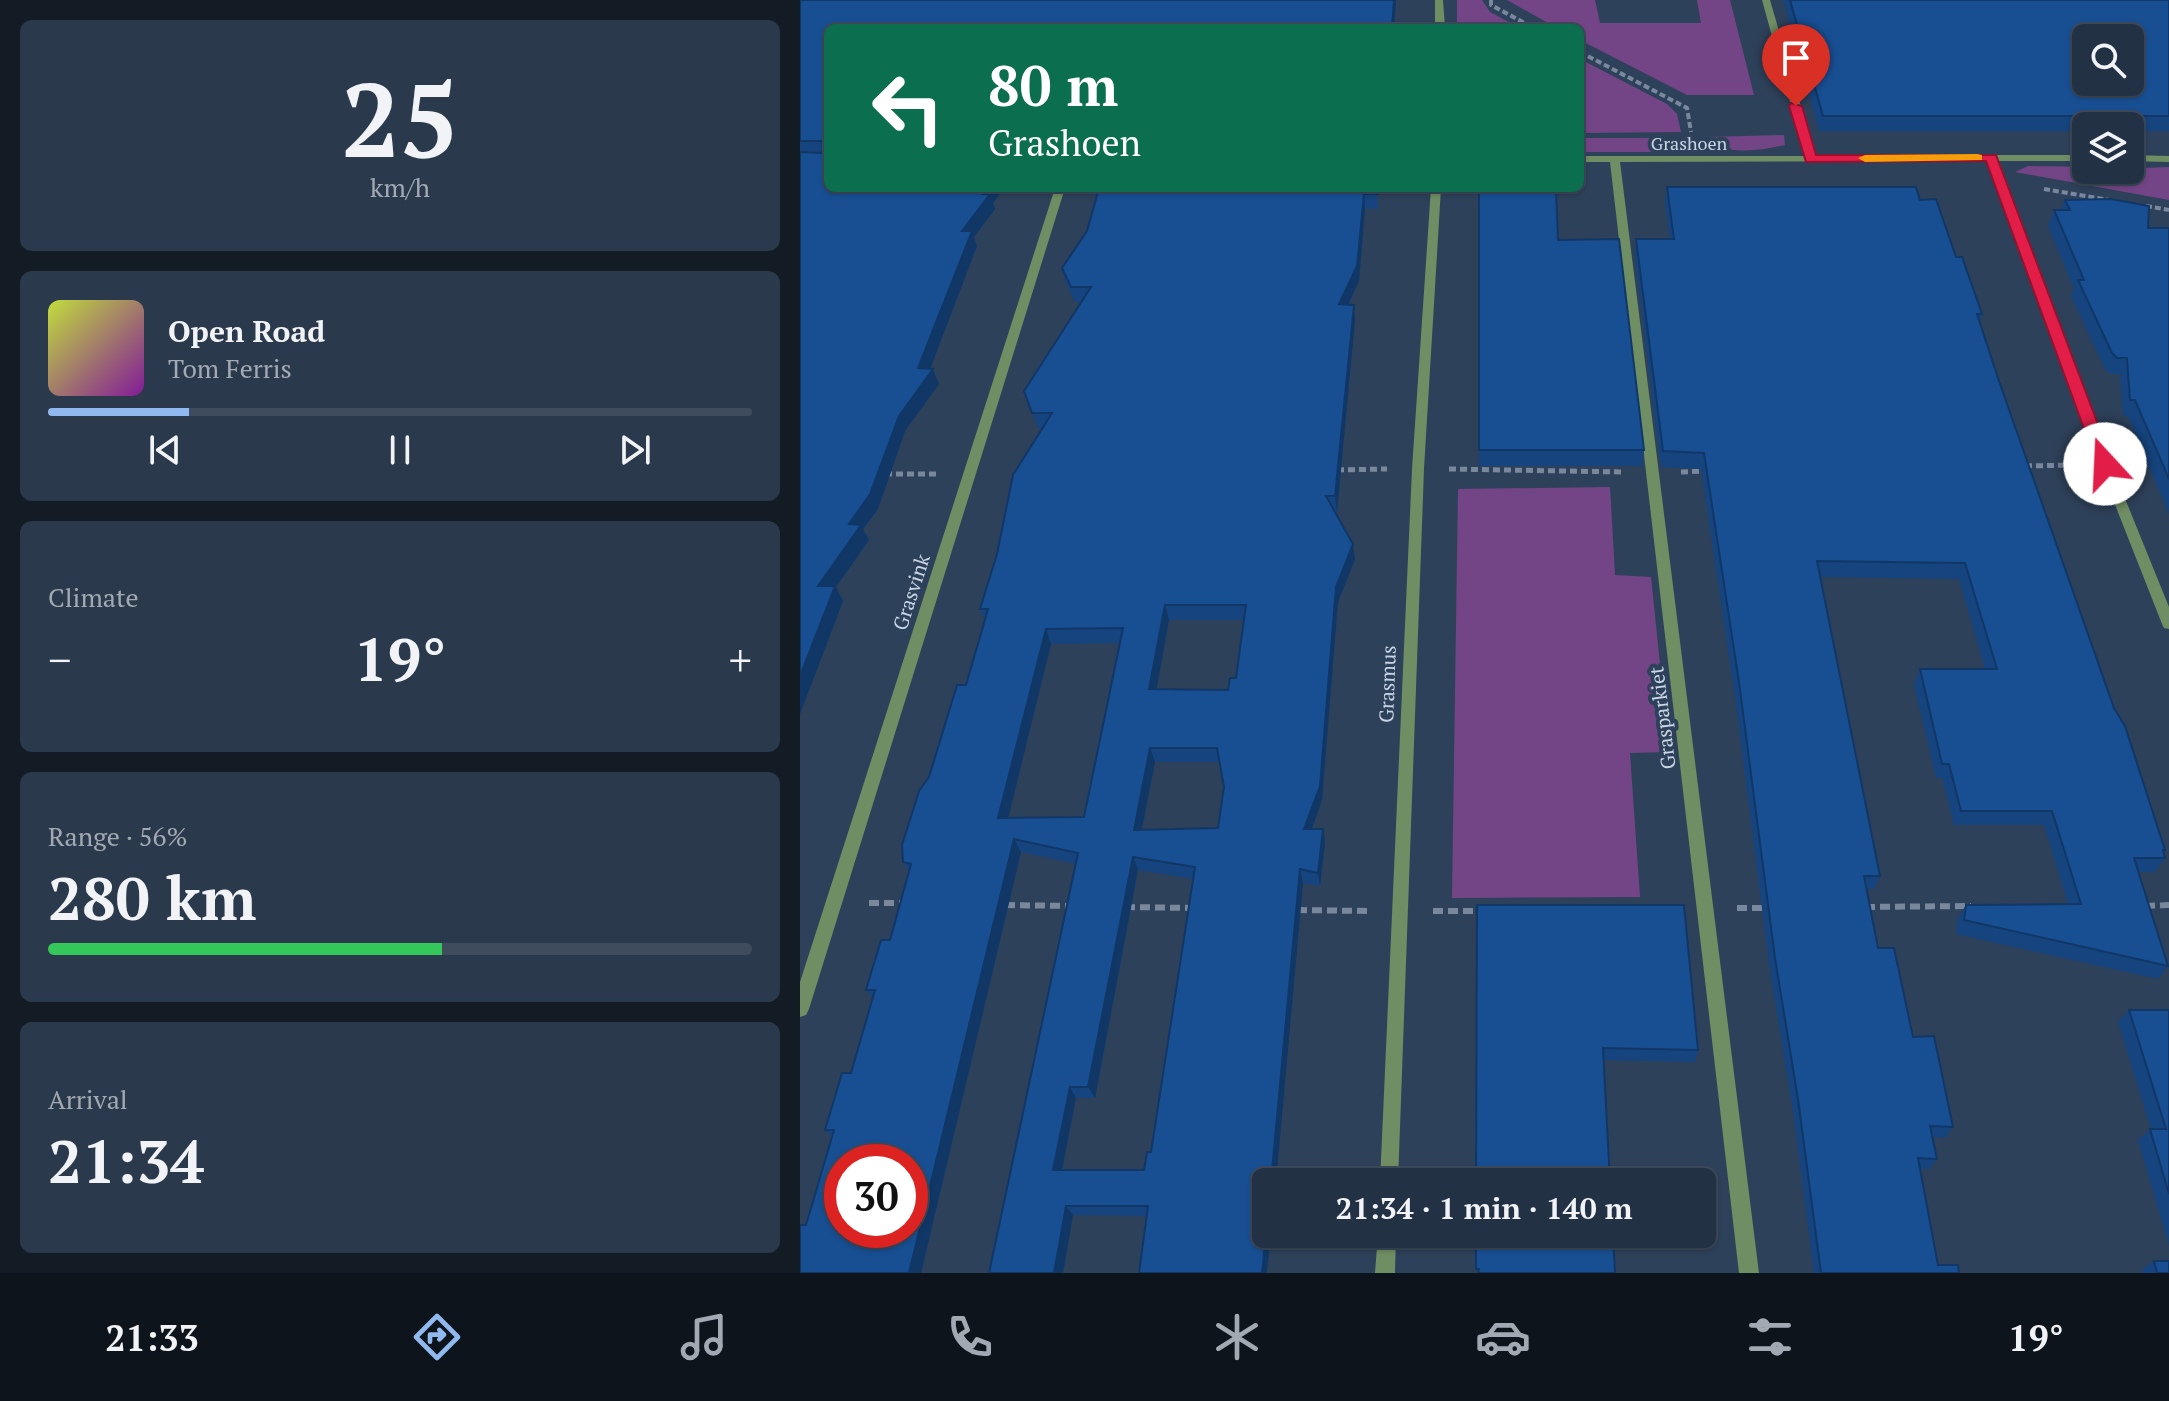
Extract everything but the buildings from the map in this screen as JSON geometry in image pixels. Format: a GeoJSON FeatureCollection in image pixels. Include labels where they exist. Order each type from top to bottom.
{"type":"FeatureCollection","features":[{"type":"Feature","properties":{"kind":"street"},"geometry":{"type":"LineString","coordinates":[[1439,0],[1440,24]]}},
{"type":"Feature","properties":{"kind":"street"},"geometry":{"type":"LineString","coordinates":[[1766,0],[1811,159]]}},
{"type":"Feature","properties":{"kind":"street"},"geometry":{"type":"LineString","coordinates":[[1992,157],[2105,464],[2169,624]]}},
{"type":"Feature","properties":{"kind":"street","name":"Grashoen"},"geometry":{"type":"LineString","coordinates":[[1584,159],[2072,158]]}},
{"type":"Feature","properties":{"kind":"street"},"geometry":{"type":"LineString","coordinates":[[2144,158],[2169,159]]}},
{"type":"Feature","properties":{"kind":"street","name":"Grasparkiet"},"geometry":{"type":"LineString","coordinates":[[1615,159],[1749,1273]]}},
{"type":"Feature","properties":{"kind":"street","name":"Grasvink"},"geometry":{"type":"LineString","coordinates":[[800,1009],[1059,192]]}},
{"type":"Feature","properties":{"kind":"street","name":"Grasmus"},"geometry":{"type":"LineString","coordinates":[[1390,1168],[1418,469],[1436,192]]}},
{"type":"Feature","properties":{"kind":"street"},"geometry":{"type":"LineString","coordinates":[[1385,1273],[1386,1248]]}},
{"type":"Feature","properties":{"kind":"path"},"geometry":{"type":"LineString","coordinates":[[1491,0],[1491,5],[1527,24]]}},
{"type":"Feature","properties":{"kind":"path"},"geometry":{"type":"LineString","coordinates":[[2011,466],[2105,464]]}},
{"type":"Feature","properties":{"kind":"path"},"geometry":{"type":"LineString","coordinates":[[1325,470],[1715,471]]}},
{"type":"Feature","properties":{"kind":"path"},"geometry":{"type":"LineString","coordinates":[[877,474],[970,474]]}},
{"type":"Feature","properties":{"kind":"path"},"geometry":{"type":"LineString","coordinates":[[834,902],[913,903]]}},
{"type":"Feature","properties":{"kind":"path"},"geometry":{"type":"LineString","coordinates":[[991,905],[1086,906]]}},
{"type":"Feature","properties":{"kind":"path"},"geometry":{"type":"LineString","coordinates":[[2137,906],[2169,905]]}},
{"type":"Feature","properties":{"kind":"path"},"geometry":{"type":"LineString","coordinates":[[1849,907],[1977,906]]}},
{"type":"Feature","properties":{"kind":"path"},"geometry":{"type":"LineString","coordinates":[[1117,907],[1211,909]]}},
{"type":"Feature","properties":{"kind":"path"},"geometry":{"type":"LineString","coordinates":[[1705,908],[1769,908]]}},
{"type":"Feature","properties":{"kind":"path"},"geometry":{"type":"LineString","coordinates":[[1290,910],[1492,911]]}},
{"type":"Feature","properties":{"kind":"shaded area"},"geometry":{"type":"Polygon","coordinates":[[[1457,0],[1482,0],[1490,12],[1512,24],[1457,24],[1457,0]]]}},
{"type":"Feature","properties":{"kind":"shaded area"},"geometry":{"type":"Polygon","coordinates":[[[1507,0],[1595,0],[1600,23],[1701,23],[1697,0],[1730,0],[1754,95],[1687,95],[1584,42],[1584,24],[1550,24],[1507,0]]]}},
{"type":"Feature","properties":{"kind":"shaded area"},"geometry":{"type":"Polygon","coordinates":[[[1584,61],[1667,104],[1677,114],[1681,132],[1584,133],[1584,61]]]}},
{"type":"Feature","properties":{"kind":"shaded area"},"geometry":{"type":"Polygon","coordinates":[[[1784,135],[1785,145],[1757,150],[1729,149],[1710,144],[1710,137],[1784,135]]]}},
{"type":"Feature","properties":{"kind":"shaded area"},"geometry":{"type":"Polygon","coordinates":[[[1584,138],[1683,138],[1685,152],[1584,152],[1584,138]]]}},
{"type":"Feature","properties":{"kind":"shaded area"},"geometry":{"type":"Polygon","coordinates":[[[2028,166],[2072,167],[2072,182],[2015,172],[2028,166]]]}},
{"type":"Feature","properties":{"kind":"shaded area"},"geometry":{"type":"Polygon","coordinates":[[[2169,167],[2169,200],[2081,184],[2144,184],[2144,168],[2169,167]]]}},
{"type":"Feature","properties":{"kind":"shaded area"},"geometry":{"type":"Polygon","coordinates":[[[1610,487],[1615,575],[1651,577],[1669,752],[1630,753],[1640,897],[1452,898],[1458,489],[1610,487]]]}},
{"type":"Feature","properties":{"kind":"slow traffic"},"geometry":{"type":"LineString","coordinates":[[1865,158],[1977,157]]}},
{"type":"Feature","properties":{"kind":"route"},"geometry":{"type":"LineString","coordinates":[[1796,106],[1811,159],[1992,157],[2105,464]]}}]}
